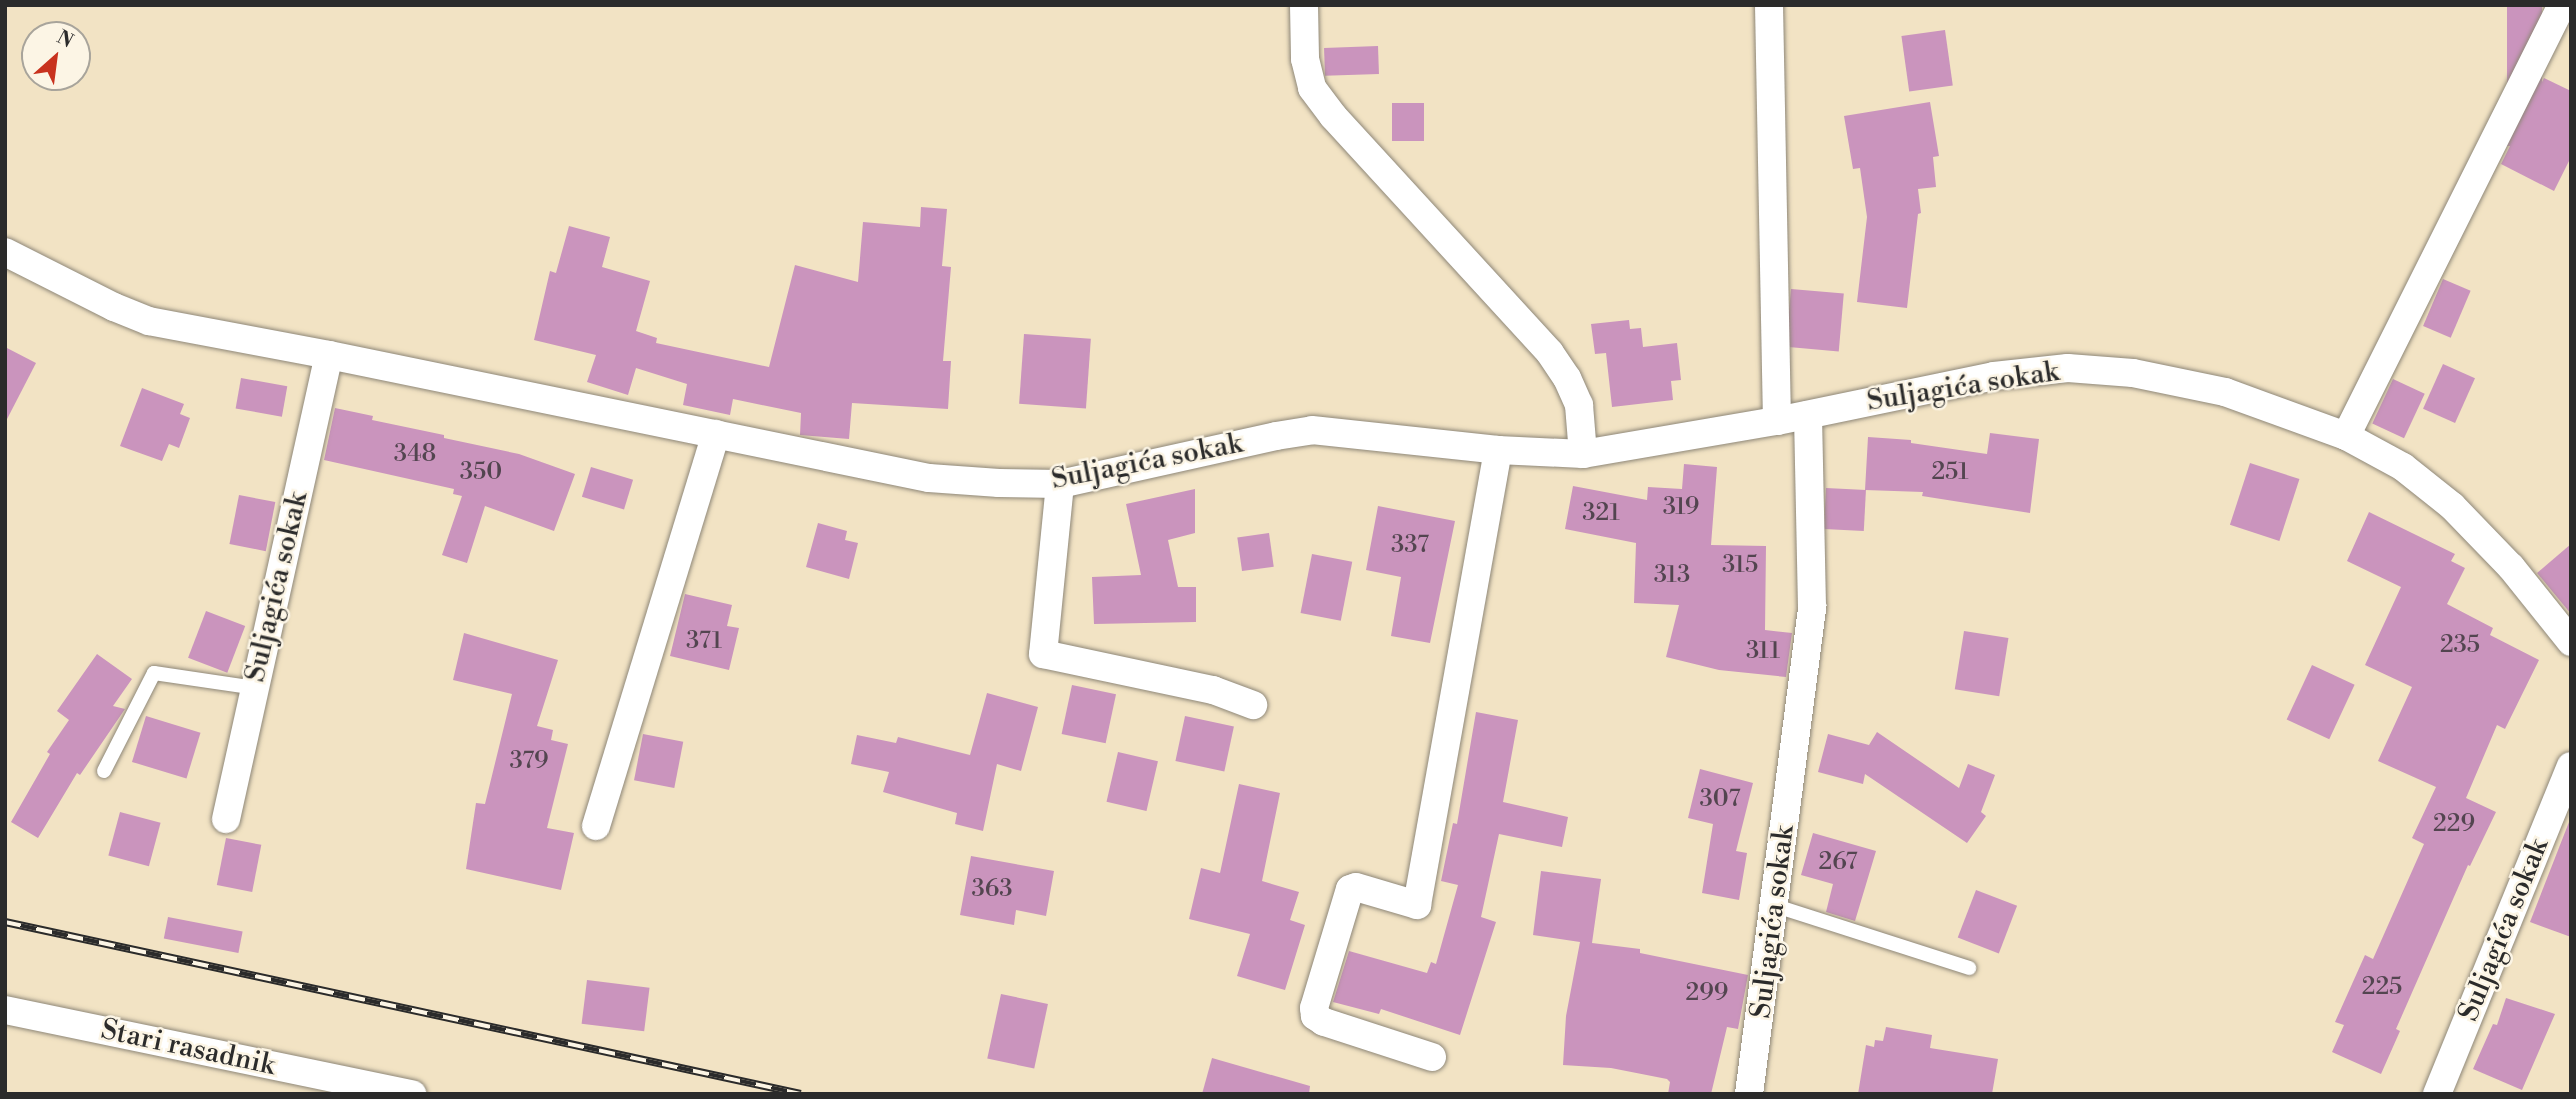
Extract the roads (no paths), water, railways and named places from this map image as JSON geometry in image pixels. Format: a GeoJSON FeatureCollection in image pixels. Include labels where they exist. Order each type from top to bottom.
{"type":"FeatureCollection","features":[{"type":"Feature","properties":{"kind":"street"},"geometry":{"type":"LineString","coordinates":[[1304,5],[1305,59],[1312,88],[1333,116],[1550,353],[1567,377],[1579,405],[1583,454]]}},
{"type":"Feature","properties":{"kind":"street"},"geometry":{"type":"LineString","coordinates":[[1769,5],[1777,421]]}},
{"type":"Feature","properties":{"kind":"street"},"geometry":{"type":"LineString","coordinates":[[2346,436],[2558,12]]}},
{"type":"Feature","properties":{"kind":"street","name":"Suljagića sokak"},"geometry":{"type":"LineString","coordinates":[[5,252],[114,307],[149,321],[329,355],[929,478],[1060,484],[1312,430],[1498,450],[1583,454],[1777,421],[1994,376],[2068,369],[2133,373],[2214,389],[2346,436],[2403,467],[2452,506],[2511,568],[2571,642]]}},
{"type":"Feature","properties":{"kind":"street","name":"Suljagića sokak"},"geometry":{"type":"LineString","coordinates":[[226,819],[329,355]]}},
{"type":"Feature","properties":{"kind":"street","name":"Suljagića sokak"},"geometry":{"type":"LineString","coordinates":[[1749,1094],[1776,906],[1811,607],[1808,415]]}},
{"type":"Feature","properties":{"kind":"street"},"geometry":{"type":"LineString","coordinates":[[596,825],[716,434]]}},
{"type":"Feature","properties":{"kind":"street"},"geometry":{"type":"LineString","coordinates":[[1433,1058],[1324,1023],[1315,1016],[1314,1008],[1350,888],[1356,887],[1417,905],[1498,450]]}},
{"type":"Feature","properties":{"kind":"street"},"geometry":{"type":"LineString","coordinates":[[1060,484],[1043,653],[1213,691],[1253,705]]}},
{"type":"Feature","properties":{"kind":"street","name":"Suljagića sokak"},"geometry":{"type":"LineString","coordinates":[[2437,1094],[2571,766]]}},
{"type":"Feature","properties":{"kind":"street","name":"Stari rasadnik"},"geometry":{"type":"LineString","coordinates":[[5,1010],[412,1094]]}},
{"type":"Feature","properties":{"kind":"lane"},"geometry":{"type":"LineString","coordinates":[[104,771],[154,673],[255,688]]}},
{"type":"Feature","properties":{"kind":"lane"},"geometry":{"type":"LineString","coordinates":[[1776,906],[1969,968]]}},
{"type":"Feature","properties":{"kind":"railway"},"geometry":{"type":"LineString","coordinates":[[5,922],[801,1094]]}}]}
